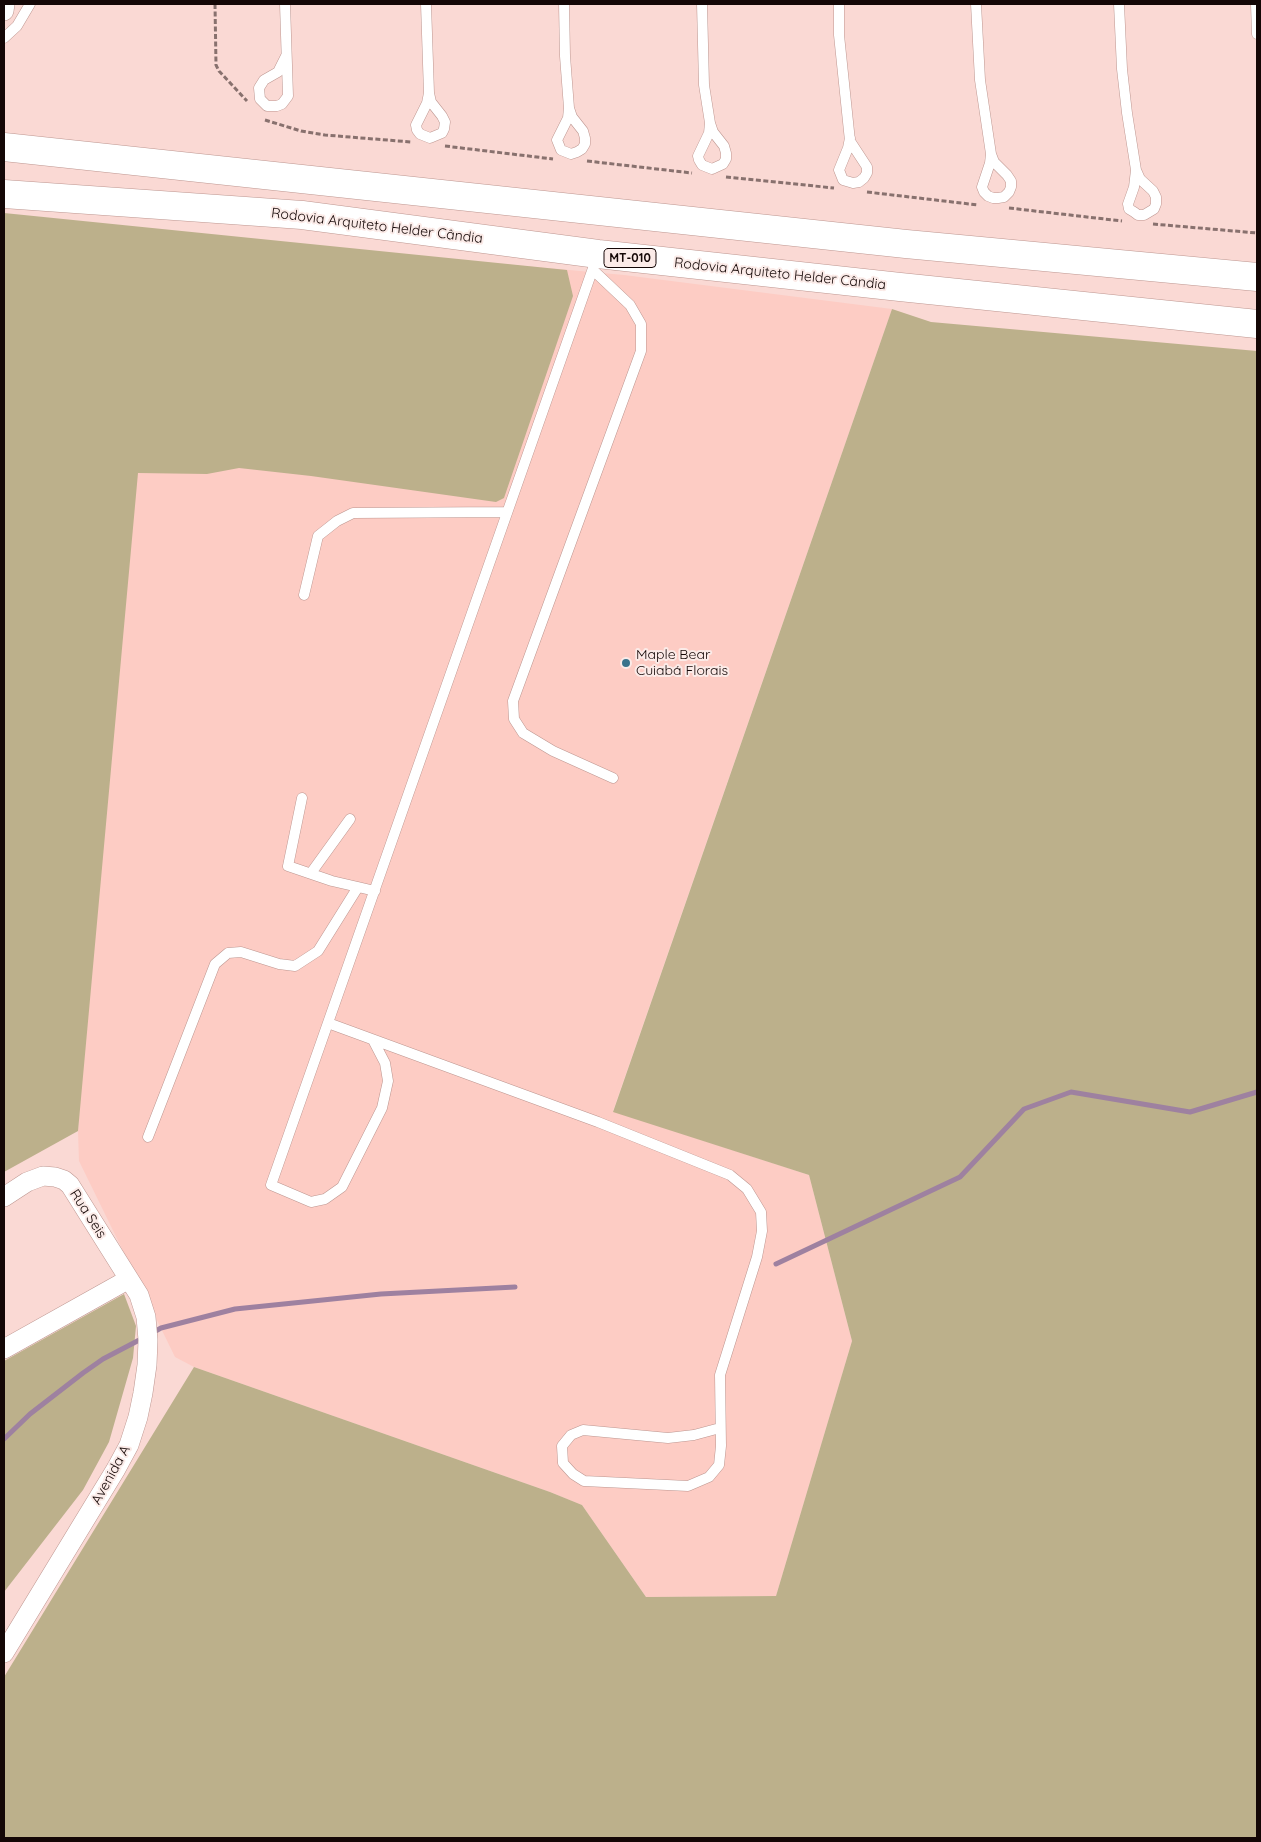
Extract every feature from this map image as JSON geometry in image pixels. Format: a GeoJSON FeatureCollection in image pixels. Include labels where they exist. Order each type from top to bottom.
{"type":"FeatureCollection","features":[{"type":"Feature","properties":{"kind":"main road"},"geometry":{"type":"LineString","coordinates":[[4,146],[906,244],[1257,276]]}},
{"type":"Feature","properties":{"kind":"main road","name":"Rodovia Arquiteto Helder Cândia"},"geometry":{"type":"LineString","coordinates":[[4,194],[302,215],[595,262],[900,288],[1257,324]]}},
{"type":"Feature","properties":{"kind":"street"},"geometry":{"type":"LineString","coordinates":[[4,11],[5,4]]}},
{"type":"Feature","properties":{"kind":"street","name":"Rua Seis"},"geometry":{"type":"LineString","coordinates":[[4,1197],[27,1182],[42,1176],[64,1180],[70,1185],[129,1279]]}},
{"type":"Feature","properties":{"kind":"street"},"geometry":{"type":"LineString","coordinates":[[4,1349],[129,1279]]}},
{"type":"Feature","properties":{"kind":"street","name":"Avenida A"},"geometry":{"type":"LineString","coordinates":[[4,1653],[116,1469],[132,1435],[143,1393],[148,1340],[146,1317],[139,1295],[129,1279]]}},
{"type":"Feature","properties":{"kind":"lane"},"geometry":{"type":"LineString","coordinates":[[4,38],[17,26],[30,4]]}},
{"type":"Feature","properties":{"kind":"lane"},"geometry":{"type":"LineString","coordinates":[[285,4],[288,96],[278,106],[267,106],[260,99],[259,88],[264,80],[278,72],[286,56]]}},
{"type":"Feature","properties":{"kind":"lane"},"geometry":{"type":"LineString","coordinates":[[426,4],[429,93]]}},
{"type":"Feature","properties":{"kind":"lane"},"geometry":{"type":"LineString","coordinates":[[564,4],[569,108]]}},
{"type":"Feature","properties":{"kind":"lane"},"geometry":{"type":"LineString","coordinates":[[702,4],[704,85],[710,123]]}},
{"type":"Feature","properties":{"kind":"lane"},"geometry":{"type":"LineString","coordinates":[[839,4],[838,35],[850,138]]}},
{"type":"Feature","properties":{"kind":"lane"},"geometry":{"type":"LineString","coordinates":[[976,4],[980,80],[991,154]]}},
{"type":"Feature","properties":{"kind":"lane"},"geometry":{"type":"LineString","coordinates":[[1119,4],[1126,113],[1136,170]]}},
{"type":"Feature","properties":{"kind":"lane"},"geometry":{"type":"LineString","coordinates":[[1256,4],[1257,34]]}},
{"type":"Feature","properties":{"kind":"lane"},"geometry":{"type":"LineString","coordinates":[[373,1040],[385,1063],[388,1081],[382,1108],[342,1187],[325,1199],[311,1202],[271,1185],[595,262]]}},
{"type":"Feature","properties":{"kind":"lane"},"geometry":{"type":"LineString","coordinates":[[595,262],[630,305],[640,324],[641,351],[513,701],[514,719],[523,733],[553,751],[613,778]]}},
{"type":"Feature","properties":{"kind":"lane"},"geometry":{"type":"LineString","coordinates":[[304,595],[318,536],[337,521],[353,514],[507,512]]}},
{"type":"Feature","properties":{"kind":"lane"},"geometry":{"type":"LineString","coordinates":[[302,798],[288,866],[332,881],[375,891]]}},
{"type":"Feature","properties":{"kind":"lane"},"geometry":{"type":"LineString","coordinates":[[311,873],[350,819]]}},
{"type":"Feature","properties":{"kind":"lane"},"geometry":{"type":"LineString","coordinates":[[148,1137],[215,964],[228,953],[241,952],[279,964],[295,966],[318,951],[358,886]]}},
{"type":"Feature","properties":{"kind":"lane"},"geometry":{"type":"LineString","coordinates":[[328,1023],[598,1122],[730,1175],[747,1189],[761,1212],[762,1230],[757,1257],[720,1375],[721,1446],[719,1464],[709,1477],[688,1486],[584,1481],[573,1474],[563,1463],[562,1446],[571,1435],[582,1430],[668,1438],[694,1435],[720,1428]]}},
{"type":"Feature","properties":{"kind":"shaded area"},"geometry":{"type":"Polygon","coordinates":[[[4,213],[567,270],[573,296],[504,498],[496,502],[311,476],[239,468],[207,474],[138,473],[78,1131],[4,1172],[4,213]]]}},
{"type":"Feature","properties":{"kind":"shaded area"},"geometry":{"type":"Polygon","coordinates":[[[141,231],[624,275],[892,309],[613,1111],[809,1175],[852,1341],[776,1596],[646,1597],[582,1505],[550,1492],[194,1367],[175,1357],[79,1161],[78,1131],[141,231]]]}},
{"type":"Feature","properties":{"kind":"shaded area"},"geometry":{"type":"Polygon","coordinates":[[[892,309],[931,322],[1257,351],[1257,1838],[4,1838],[4,1677],[194,1367],[550,1492],[582,1505],[646,1597],[776,1596],[852,1341],[809,1175],[613,1112],[892,309]]]}},
{"type":"Feature","properties":{"kind":"shaded area"},"geometry":{"type":"Polygon","coordinates":[[[124,1294],[136,1326],[133,1358],[109,1442],[83,1490],[4,1592],[4,1361],[124,1294]]]}},
{"type":"Feature","properties":{"kind":"waterway"},"geometry":{"type":"LineString","coordinates":[[776,1264],[960,1177],[1024,1109],[1071,1092],[1190,1112],[1257,1092]]}},
{"type":"Feature","properties":{"kind":"waterway"},"geometry":{"type":"LineString","coordinates":[[152,1333],[161,1328],[235,1309],[381,1294],[515,1287]]}},
{"type":"Feature","properties":{"kind":"waterway"},"geometry":{"type":"LineString","coordinates":[[4,1439],[30,1414],[83,1373],[103,1359],[145,1337]]}},
{"type":"Feature","properties":{"kind":"place","name":"Maple Bear Cuiabá Florais"},"geometry":{"type":"Point","coordinates":[626,663]}}]}
